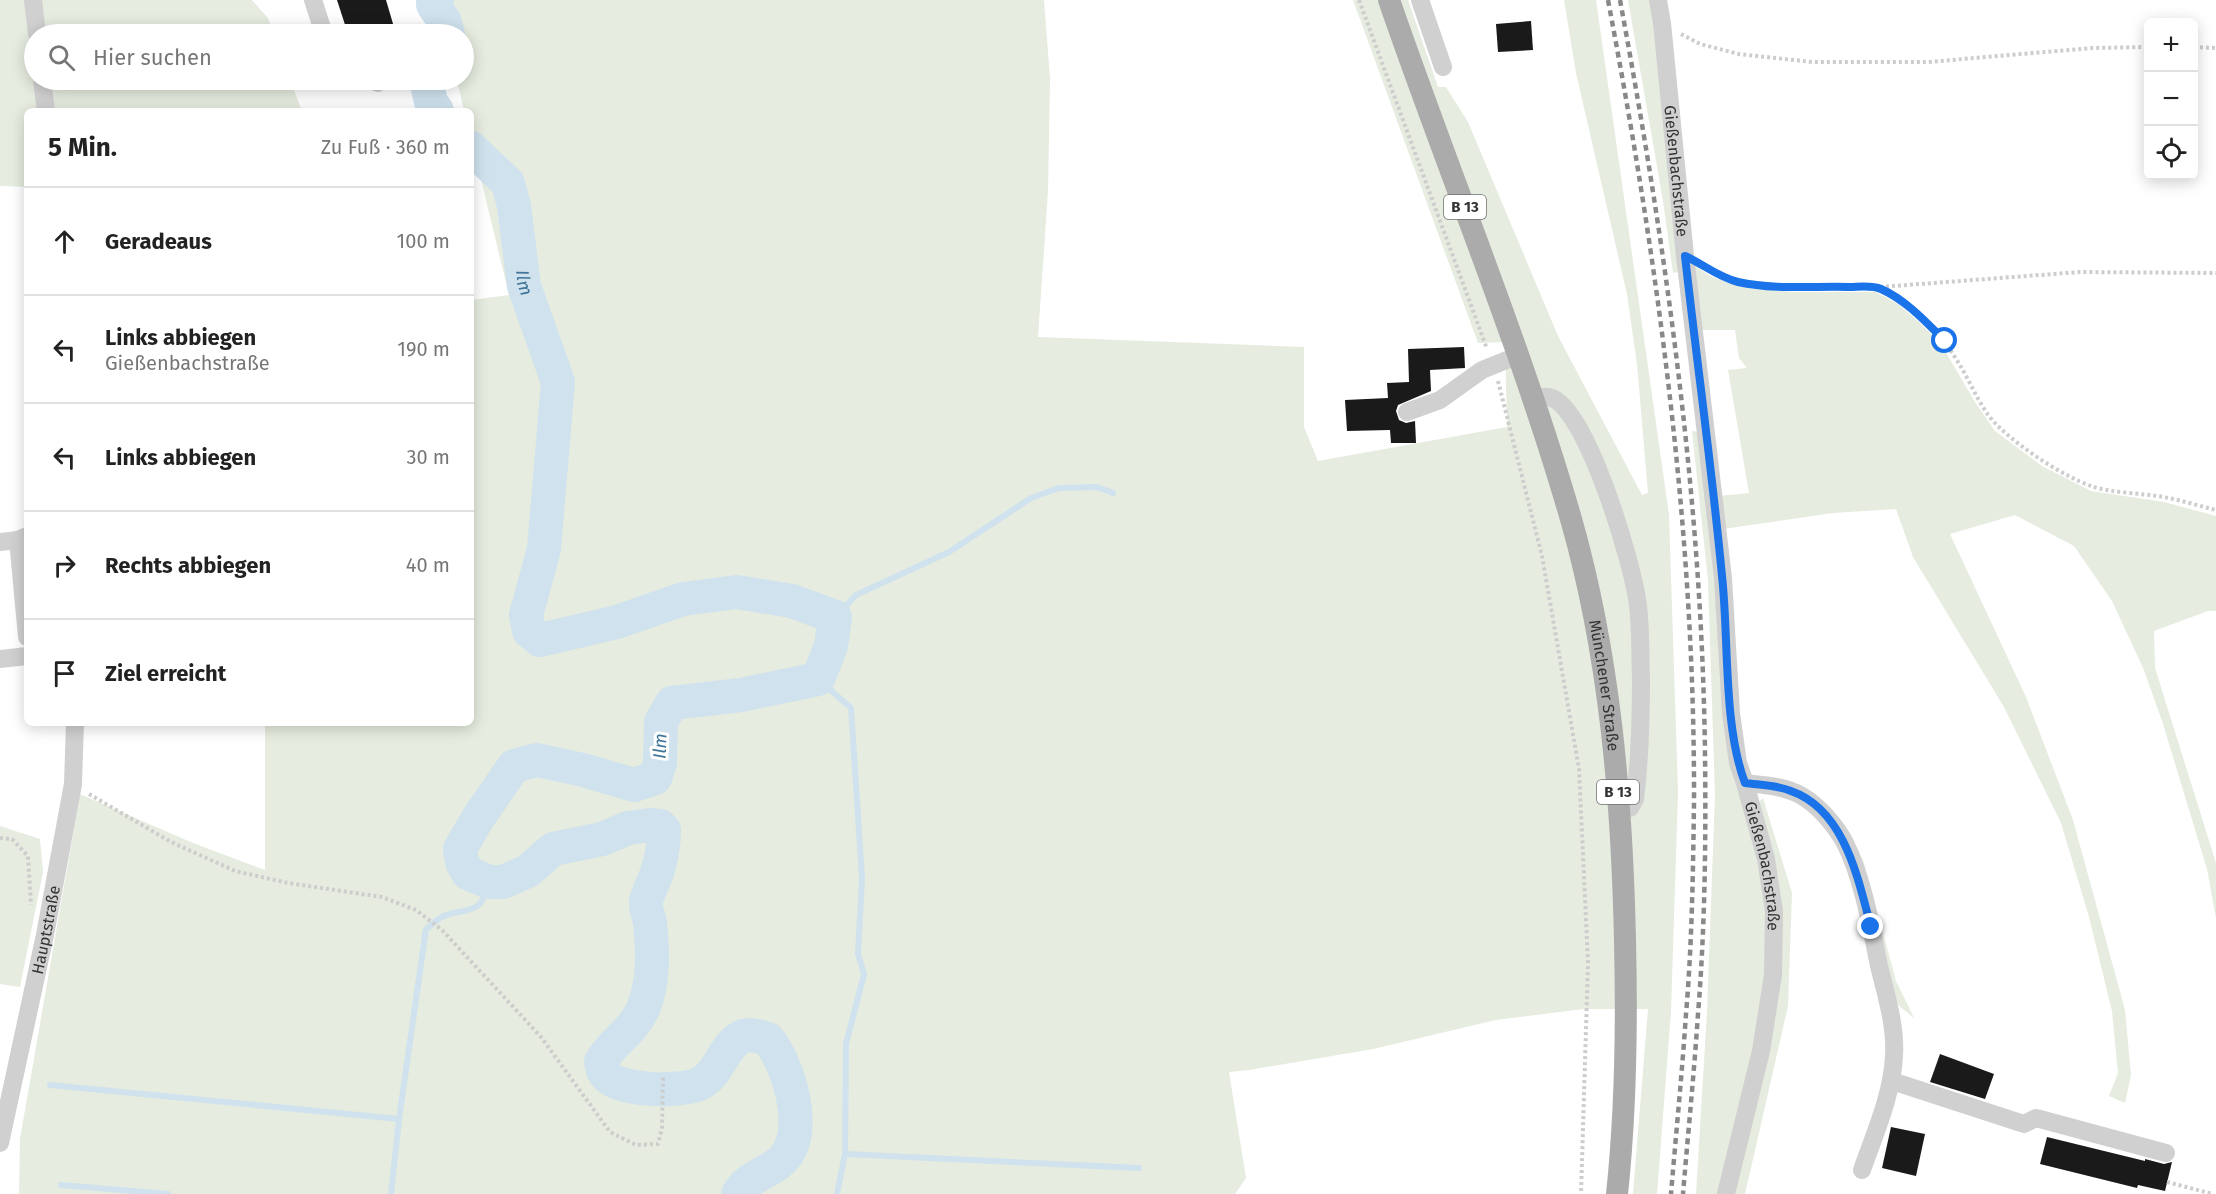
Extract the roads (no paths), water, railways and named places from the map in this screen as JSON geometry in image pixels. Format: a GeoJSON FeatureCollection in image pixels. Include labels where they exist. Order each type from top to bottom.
{"type":"FeatureCollection","features":[{"type":"Feature","properties":{"kind":"main road","name":"B 13"},"geometry":{"type":"LineString","coordinates":[[1389,0],[1534,400]]}},
{"type":"Feature","properties":{"kind":"main road","name":"Münchener Straße"},"geometry":{"type":"LineString","coordinates":[[1534,400],[1571,521],[1593,613],[1605,681],[1620,810],[1626,998],[1625,1062],[1617,1194]]}},
{"type":"Feature","properties":{"kind":"street"},"geometry":{"type":"LineString","coordinates":[[33,0],[36,24]]}},
{"type":"Feature","properties":{"kind":"street"},"geometry":{"type":"LineString","coordinates":[[314,0],[321,24]]}},
{"type":"Feature","properties":{"kind":"street"},"geometry":{"type":"LineString","coordinates":[[1420,0],[1443,67]]}},
{"type":"Feature","properties":{"kind":"street","name":"Gießenbachstraße"},"geometry":{"type":"LineString","coordinates":[[1658,0],[1722,578],[1731,713],[1738,763],[1766,859],[1774,911],[1773,975],[1761,1051],[1726,1194]]}},
{"type":"Feature","properties":{"kind":"street"},"geometry":{"type":"LineString","coordinates":[[43,90],[46,108]]}},
{"type":"Feature","properties":{"kind":"street"},"geometry":{"type":"LineString","coordinates":[[1407,412],[1440,400],[1482,370],[1519,355]]}},
{"type":"Feature","properties":{"kind":"street"},"geometry":{"type":"LineString","coordinates":[[1534,400],[1545,396],[1554,399],[1563,406],[1576,425],[1604,485],[1630,565],[1638,606],[1640,727],[1635,799],[1630,808],[1620,810]]}},
{"type":"Feature","properties":{"kind":"street"},"geometry":{"type":"LineString","coordinates":[[0,542],[23,538],[24,563]]}},
{"type":"Feature","properties":{"kind":"street"},"geometry":{"type":"LineString","coordinates":[[0,659],[24,656]]}},
{"type":"Feature","properties":{"kind":"street","name":"Hauptstraße"},"geometry":{"type":"LineString","coordinates":[[0,1143],[45,935],[73,784],[75,726]]}},
{"type":"Feature","properties":{"kind":"street"},"geometry":{"type":"LineString","coordinates":[[1745,783],[1773,786],[1804,797],[1826,817],[1844,842],[1854,866],[1871,927],[1894,1030],[1892,1081],[1863,1170]]}},
{"type":"Feature","properties":{"kind":"street"},"geometry":{"type":"LineString","coordinates":[[1892,1081],[2024,1124],[2036,1118],[2166,1153]]}},
{"type":"Feature","properties":{"kind":"waterway"},"geometry":{"type":"LineString","coordinates":[[426,0],[433,5]]}},
{"type":"Feature","properties":{"kind":"waterway","name":"Ilm"},"geometry":{"type":"LineString","coordinates":[[437,0],[433,5],[446,24]]}},
{"type":"Feature","properties":{"kind":"waterway","name":"Ilm"},"geometry":{"type":"LineString","coordinates":[[428,90],[435,108]]}},
{"type":"Feature","properties":{"kind":"waterway","name":"Ilm"},"geometry":{"type":"LineString","coordinates":[[474,151],[508,183],[514,206],[524,286],[558,382],[544,549],[526,615],[529,631],[540,640],[617,622],[683,599],[737,592],[792,601],[835,617],[831,646],[818,679],[741,695],[672,703],[661,722],[660,763],[655,778],[634,785],[537,760],[514,766],[478,818],[460,849],[462,862],[468,873],[489,882],[503,882],[528,871],[553,849],[602,839],[628,828],[650,825],[660,826],[664,830],[659,864],[646,901],[652,956],[647,999],[633,1024],[601,1062],[605,1074],[613,1081],[623,1085],[651,1089],[690,1087],[699,1084],[711,1075],[728,1050],[741,1037],[753,1035],[768,1039],[776,1050],[789,1080],[793,1097],[795,1130],[792,1145],[785,1157],[774,1167],[748,1182],[738,1194]]}},
{"type":"Feature","properties":{"kind":"waterway"},"geometry":{"type":"LineString","coordinates":[[835,617],[856,595],[949,552],[1031,498],[1059,488],[1097,487],[1113,493]]}},
{"type":"Feature","properties":{"kind":"waterway"},"geometry":{"type":"LineString","coordinates":[[818,679],[851,708],[862,878],[858,954],[864,974],[846,1044],[845,1154],[837,1194]]}},
{"type":"Feature","properties":{"kind":"waterway"},"geometry":{"type":"LineString","coordinates":[[391,1194],[399,1119],[426,929],[442,917],[477,906],[482,902],[489,882]]}},
{"type":"Feature","properties":{"kind":"waterway"},"geometry":{"type":"LineString","coordinates":[[50,1085],[399,1119]]}},
{"type":"Feature","properties":{"kind":"waterway"},"geometry":{"type":"LineString","coordinates":[[845,1154],[1139,1168]]}},
{"type":"Feature","properties":{"kind":"waterway"},"geometry":{"type":"LineString","coordinates":[[61,1185],[168,1194]]}},
{"type":"Feature","properties":{"kind":"railway"},"geometry":{"type":"LineString","coordinates":[[1608,0],[1643,199],[1657,299],[1670,399],[1688,601],[1693,702],[1692,909],[1683,1059],[1671,1194]]}},
{"type":"Feature","properties":{"kind":"railway"},"geometry":{"type":"LineString","coordinates":[[1620,0],[1652,187],[1679,376],[1697,564],[1705,754],[1704,917],[1683,1194]]}}]}
